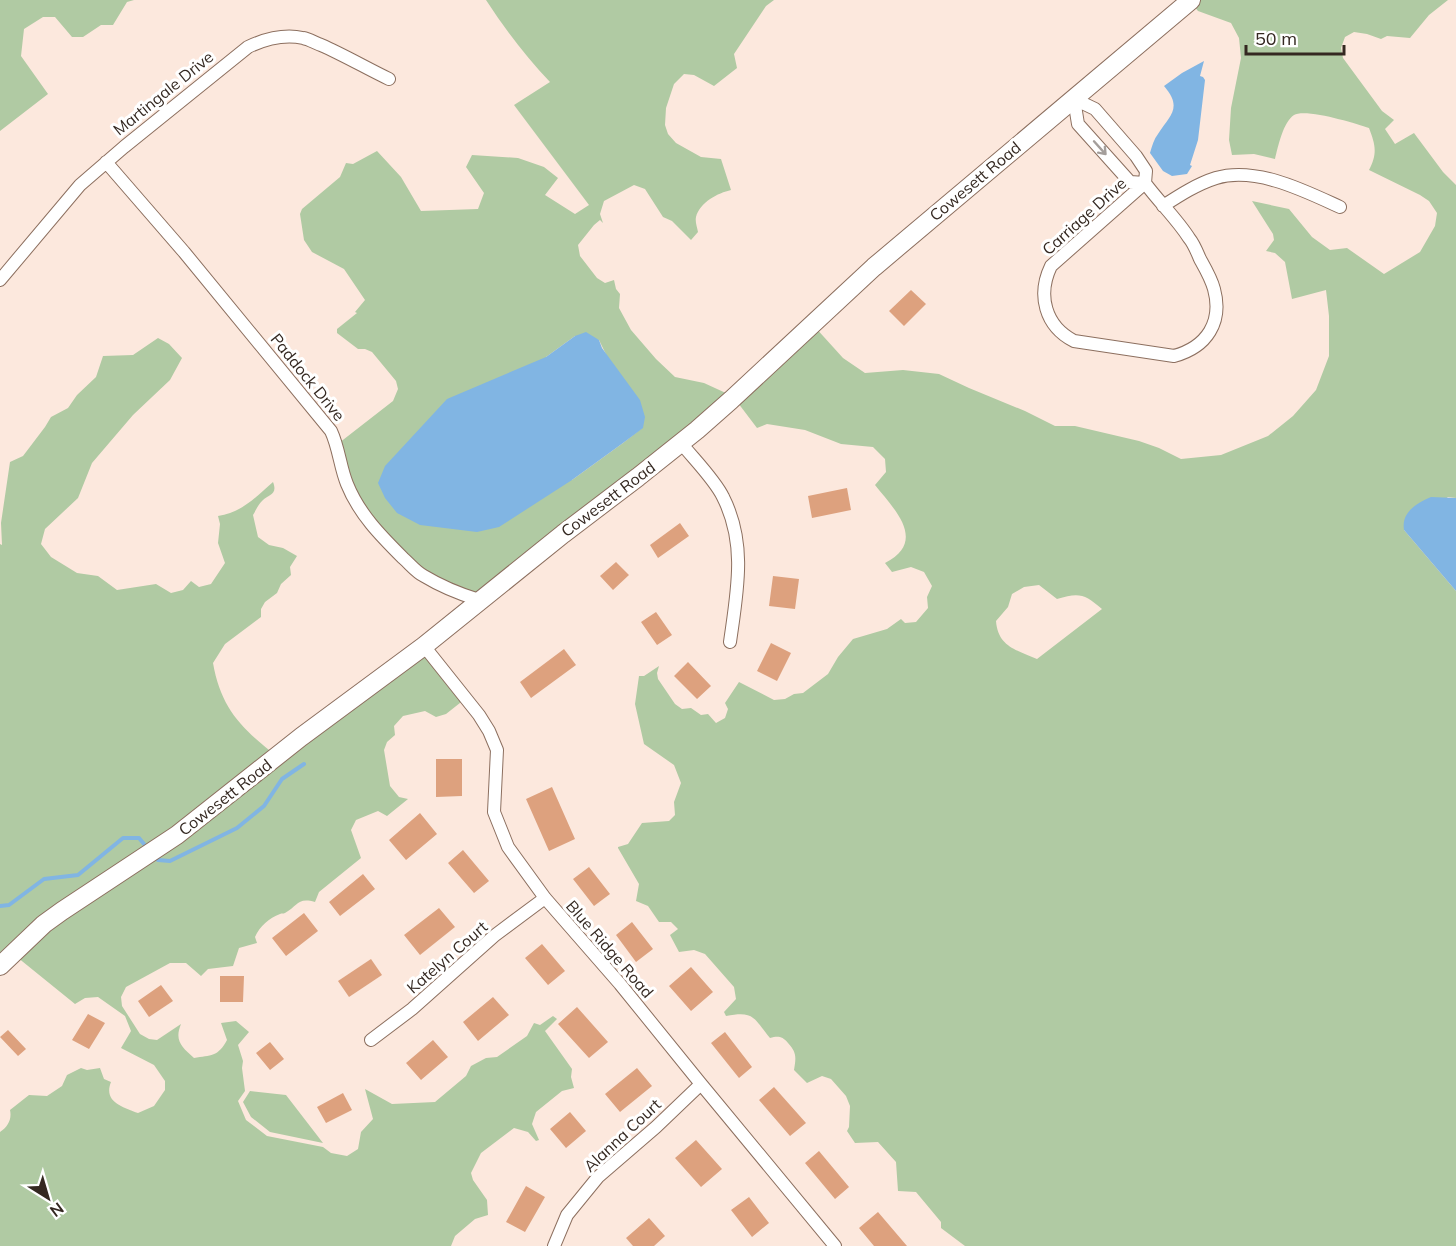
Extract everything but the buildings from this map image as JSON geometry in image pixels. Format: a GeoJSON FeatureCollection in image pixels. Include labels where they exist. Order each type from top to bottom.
{"type":"FeatureCollection","features":[{"type":"Feature","properties":{"kind":"main road","name":"Cowesett Road"},"geometry":{"type":"LineString","coordinates":[[0,966],[53,917],[177,835],[301,737],[424,646],[479,600],[681,443],[738,394],[874,267],[1191,0]]}},
{"type":"Feature","properties":{"kind":"street","name":"Martingale Drive"},"geometry":{"type":"LineString","coordinates":[[0,280],[80,185],[248,47],[261,41],[288,37],[305,38],[389,79]]}},
{"type":"Feature","properties":{"kind":"street","name":"Carriage Drive"},"geometry":{"type":"LineString","coordinates":[[1074,99],[1078,124],[1130,182],[1145,183]]}},
{"type":"Feature","properties":{"kind":"street","name":"Carriage Drive"},"geometry":{"type":"LineString","coordinates":[[1074,99],[1095,109],[1133,151],[1146,171],[1145,183],[1189,238],[1210,279],[1216,307],[1212,329],[1195,348],[1174,356],[1074,341],[1061,332],[1045,307],[1043,292],[1051,266],[1145,183]]}},
{"type":"Feature","properties":{"kind":"street","name":"Paddock Drive"},"geometry":{"type":"LineString","coordinates":[[106,162],[191,260],[331,431],[354,500],[387,543],[421,575],[446,589],[479,600]]}},
{"type":"Feature","properties":{"kind":"street"},"geometry":{"type":"LineString","coordinates":[[1163,206],[1217,178],[1243,176],[1277,181],[1340,207]]}},
{"type":"Feature","properties":{"kind":"street"},"geometry":{"type":"LineString","coordinates":[[681,443],[723,496],[735,528],[739,563],[730,642]]}},
{"type":"Feature","properties":{"kind":"street","name":"Blue Ridge Road"},"geometry":{"type":"LineString","coordinates":[[424,646],[466,698],[489,731],[497,750],[494,812],[508,847],[545,898],[620,984],[835,1246]]}},
{"type":"Feature","properties":{"kind":"street","name":"Katelyn Court"},"geometry":{"type":"LineString","coordinates":[[370,1040],[412,1009],[494,936],[545,898]]}},
{"type":"Feature","properties":{"kind":"street","name":"Alanna Court"},"geometry":{"type":"LineString","coordinates":[[554,1246],[567,1215],[598,1177],[701,1084]]}},
{"type":"Feature","properties":{"kind":"green space"},"geometry":{"type":"Polygon","coordinates":[[[0,0],[134,0],[127,2],[113,25],[101,25],[83,37],[72,37],[55,17],[43,17],[24,29],[21,56],[48,94],[0,131],[0,0]]]}},
{"type":"Feature","properties":{"kind":"green space"},"geometry":{"type":"Polygon","coordinates":[[[486,0],[774,0],[766,6],[734,54],[737,68],[714,86],[694,75],[684,74],[674,84],[666,108],[665,125],[668,134],[676,143],[701,157],[721,159],[731,190],[715,196],[701,207],[696,217],[698,232],[691,240],[672,221],[663,217],[645,189],[634,185],[604,201],[600,214],[603,223],[600,220],[594,225],[578,245],[580,256],[597,278],[605,283],[614,280],[620,294],[619,308],[631,330],[675,377],[704,383],[728,394],[814,326],[843,358],[865,373],[903,370],[939,374],[1055,426],[1075,426],[1139,441],[1181,459],[1221,455],[1268,436],[1293,416],[1316,390],[1329,356],[1329,316],[1326,290],[1292,299],[1285,262],[1275,253],[1266,251],[1274,240],[1273,234],[1252,201],[1289,209],[1312,237],[1330,250],[1347,248],[1384,274],[1420,252],[1435,226],[1437,213],[1429,201],[1420,195],[1369,170],[1375,153],[1369,128],[1353,123],[1300,113],[1290,118],[1287,123],[1275,159],[1254,154],[1232,155],[1229,140],[1231,108],[1241,58],[1239,38],[1231,23],[1198,11],[1189,0],[1448,0],[1429,15],[1410,38],[1387,36],[1381,39],[1354,32],[1345,37],[1341,48],[1343,58],[1382,111],[1394,120],[1385,129],[1395,144],[1414,133],[1443,172],[1456,185],[1456,498],[1448,497],[1404,530],[1456,591],[1456,1246],[965,1246],[941,1228],[941,1222],[916,1192],[898,1191],[896,1162],[878,1142],[855,1143],[847,1131],[850,1106],[846,1096],[831,1079],[822,1076],[807,1083],[794,1070],[794,1053],[784,1039],[770,1038],[756,1020],[748,1015],[726,1016],[724,1012],[736,999],[734,987],[705,954],[694,950],[679,952],[670,935],[678,929],[671,922],[659,922],[648,906],[636,901],[639,884],[618,847],[628,844],[642,823],[669,821],[675,815],[674,802],[681,783],[674,765],[644,744],[635,704],[639,676],[644,676],[659,666],[658,679],[675,704],[682,709],[691,708],[701,715],[708,714],[716,723],[725,718],[728,709],[725,703],[739,682],[774,700],[803,693],[828,674],[853,639],[887,629],[901,619],[905,623],[916,622],[928,608],[927,597],[932,586],[924,572],[911,567],[892,572],[885,563],[898,554],[904,545],[906,535],[898,514],[875,485],[886,472],[885,459],[873,447],[841,444],[805,430],[767,424],[757,428],[735,399],[477,601],[422,575],[352,495],[339,443],[393,401],[398,389],[396,381],[372,352],[358,349],[337,333],[337,329],[357,313],[355,312],[365,300],[344,269],[312,252],[304,240],[300,214],[302,209],[340,177],[346,163],[353,164],[377,151],[401,177],[421,211],[478,209],[484,193],[466,167],[472,155],[518,158],[544,167],[558,178],[545,195],[575,214],[589,205],[514,105],[550,82],[524,53],[486,0]],[[575,336],[546,357],[572,480],[642,428],[599,340],[575,336]],[[1039,585],[1024,587],[1012,594],[1008,607],[996,621],[1000,637],[1005,642],[1016,650],[1037,659],[1102,609],[1086,597],[1076,595],[1057,599],[1039,585]]]}},
{"type":"Feature","properties":{"kind":"green space"},"geometry":{"type":"Polygon","coordinates":[[[158,338],[169,344],[182,358],[170,380],[133,415],[92,463],[78,498],[45,529],[41,544],[51,557],[77,573],[98,576],[117,590],[156,584],[171,593],[183,590],[191,581],[199,587],[211,584],[225,563],[218,543],[220,524],[218,516],[241,508],[273,482],[274,492],[261,503],[253,515],[258,537],[269,545],[283,548],[297,556],[290,567],[291,575],[281,584],[277,593],[265,602],[261,609],[261,617],[225,644],[213,663],[221,693],[235,717],[278,757],[420,649],[465,699],[446,714],[436,717],[425,711],[403,716],[394,726],[395,735],[387,742],[384,750],[390,786],[399,797],[408,799],[387,816],[378,811],[356,820],[351,830],[361,858],[319,892],[315,902],[301,901],[285,913],[269,920],[259,929],[255,937],[257,943],[239,948],[233,966],[208,969],[201,976],[186,963],[170,963],[126,987],[121,997],[122,1006],[140,1034],[149,1039],[157,1040],[181,1024],[178,1035],[180,1043],[194,1058],[214,1054],[220,1050],[227,1040],[221,1023],[236,1021],[249,1032],[238,1045],[243,1061],[245,1091],[238,1101],[246,1120],[267,1136],[323,1147],[331,1153],[347,1156],[358,1149],[361,1132],[373,1119],[365,1089],[392,1104],[435,1102],[466,1076],[471,1066],[486,1058],[497,1057],[527,1036],[534,1023],[540,1025],[553,1016],[557,1019],[545,1031],[572,1069],[571,1077],[574,1088],[562,1091],[536,1112],[532,1124],[539,1140],[536,1141],[528,1132],[514,1128],[481,1153],[471,1173],[473,1180],[487,1200],[488,1215],[475,1219],[455,1236],[451,1246],[0,1246],[0,1132],[9,1122],[10,1110],[29,1095],[47,1096],[62,1086],[67,1075],[81,1068],[87,1070],[100,1068],[104,1079],[111,1082],[109,1089],[112,1099],[121,1106],[138,1113],[154,1106],[165,1090],[165,1081],[154,1065],[121,1048],[131,1031],[125,1016],[98,997],[85,998],[75,1004],[12,953],[0,963],[0,544],[2,545],[1,523],[10,462],[23,456],[51,417],[68,408],[77,395],[96,377],[103,356],[133,355],[158,338]]]}},
{"type":"Feature","properties":{"kind":"green space"},"geometry":{"type":"Polygon","coordinates":[[[250,1091],[286,1095],[323,1143],[270,1132],[251,1117],[243,1102],[250,1091]]]}},
{"type":"Feature","properties":{"kind":"water"},"geometry":{"type":"Polygon","coordinates":[[[1204,61],[1200,76],[1205,80],[1198,140],[1190,165],[1192,166],[1187,174],[1172,176],[1163,171],[1150,153],[1155,138],[1173,111],[1173,100],[1164,86],[1204,61]]]}},
{"type":"Feature","properties":{"kind":"water"},"geometry":{"type":"Polygon","coordinates":[[[586,332],[599,340],[602,348],[640,400],[645,417],[643,428],[572,480],[499,527],[477,532],[420,525],[397,513],[385,498],[378,483],[385,466],[447,399],[546,357],[575,336],[586,332]]]}},
{"type":"Feature","properties":{"kind":"water"},"geometry":{"type":"Polygon","coordinates":[[[1431,497],[1456,498],[1456,591],[1404,530],[1405,518],[1411,509],[1431,497]]]}},
{"type":"Feature","properties":{"kind":"waterway"},"geometry":{"type":"LineString","coordinates":[[158,860],[170,861],[237,828],[264,806],[282,779],[304,764]]}},
{"type":"Feature","properties":{"kind":"waterway"},"geometry":{"type":"LineString","coordinates":[[0,906],[9,905],[44,879],[78,875],[123,838],[139,838],[144,844]]}}]}
